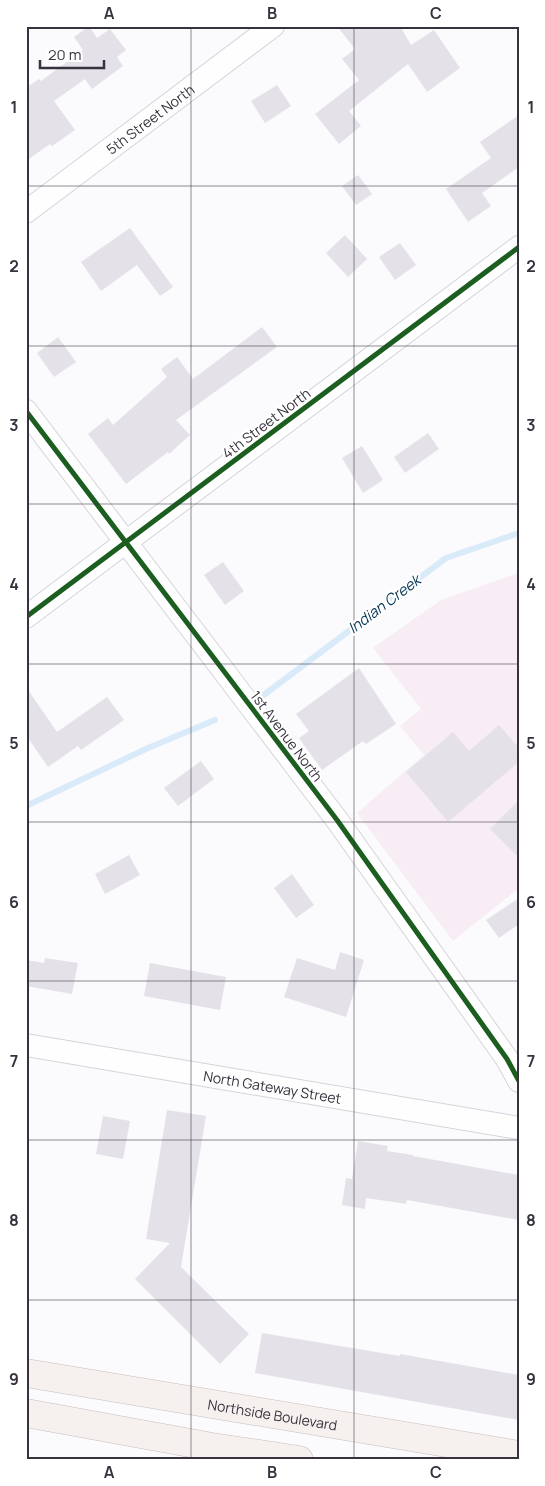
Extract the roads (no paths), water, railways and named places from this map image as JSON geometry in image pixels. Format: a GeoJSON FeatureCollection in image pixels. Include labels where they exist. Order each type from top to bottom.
{"type":"FeatureCollection","features":[{"type":"Feature","properties":{"kind":"main road","name":"Northside Boulevard"},"geometry":{"type":"LineString","coordinates":[[26,1373],[519,1455]]}},
{"type":"Feature","properties":{"kind":"main road"},"geometry":{"type":"LineString","coordinates":[[26,1414],[212,1447],[299,1460]]}},
{"type":"Feature","properties":{"kind":"street","name":"5th Street North"},"geometry":{"type":"LineString","coordinates":[[26,212],[273,26]]}},
{"type":"Feature","properties":{"kind":"street","name":"4th Street North"},"geometry":{"type":"LineString","coordinates":[[26,617],[519,247]]}},
{"type":"Feature","properties":{"kind":"street","name":"1st Avenue North"},"geometry":{"type":"LineString","coordinates":[[26,411],[337,820],[507,1059],[519,1081]]}},
{"type":"Feature","properties":{"kind":"street","name":"North Gateway Street"},"geometry":{"type":"LineString","coordinates":[[26,1045],[519,1128]]}},
{"type":"Feature","properties":{"kind":"waterway","name":"Indian Creek"},"geometry":{"type":"LineString","coordinates":[[261,697],[446,558],[519,533]]}},
{"type":"Feature","properties":{"kind":"waterway","name":"Indian Creek"},"geometry":{"type":"LineString","coordinates":[[26,806],[148,748],[215,720]]}}]}
